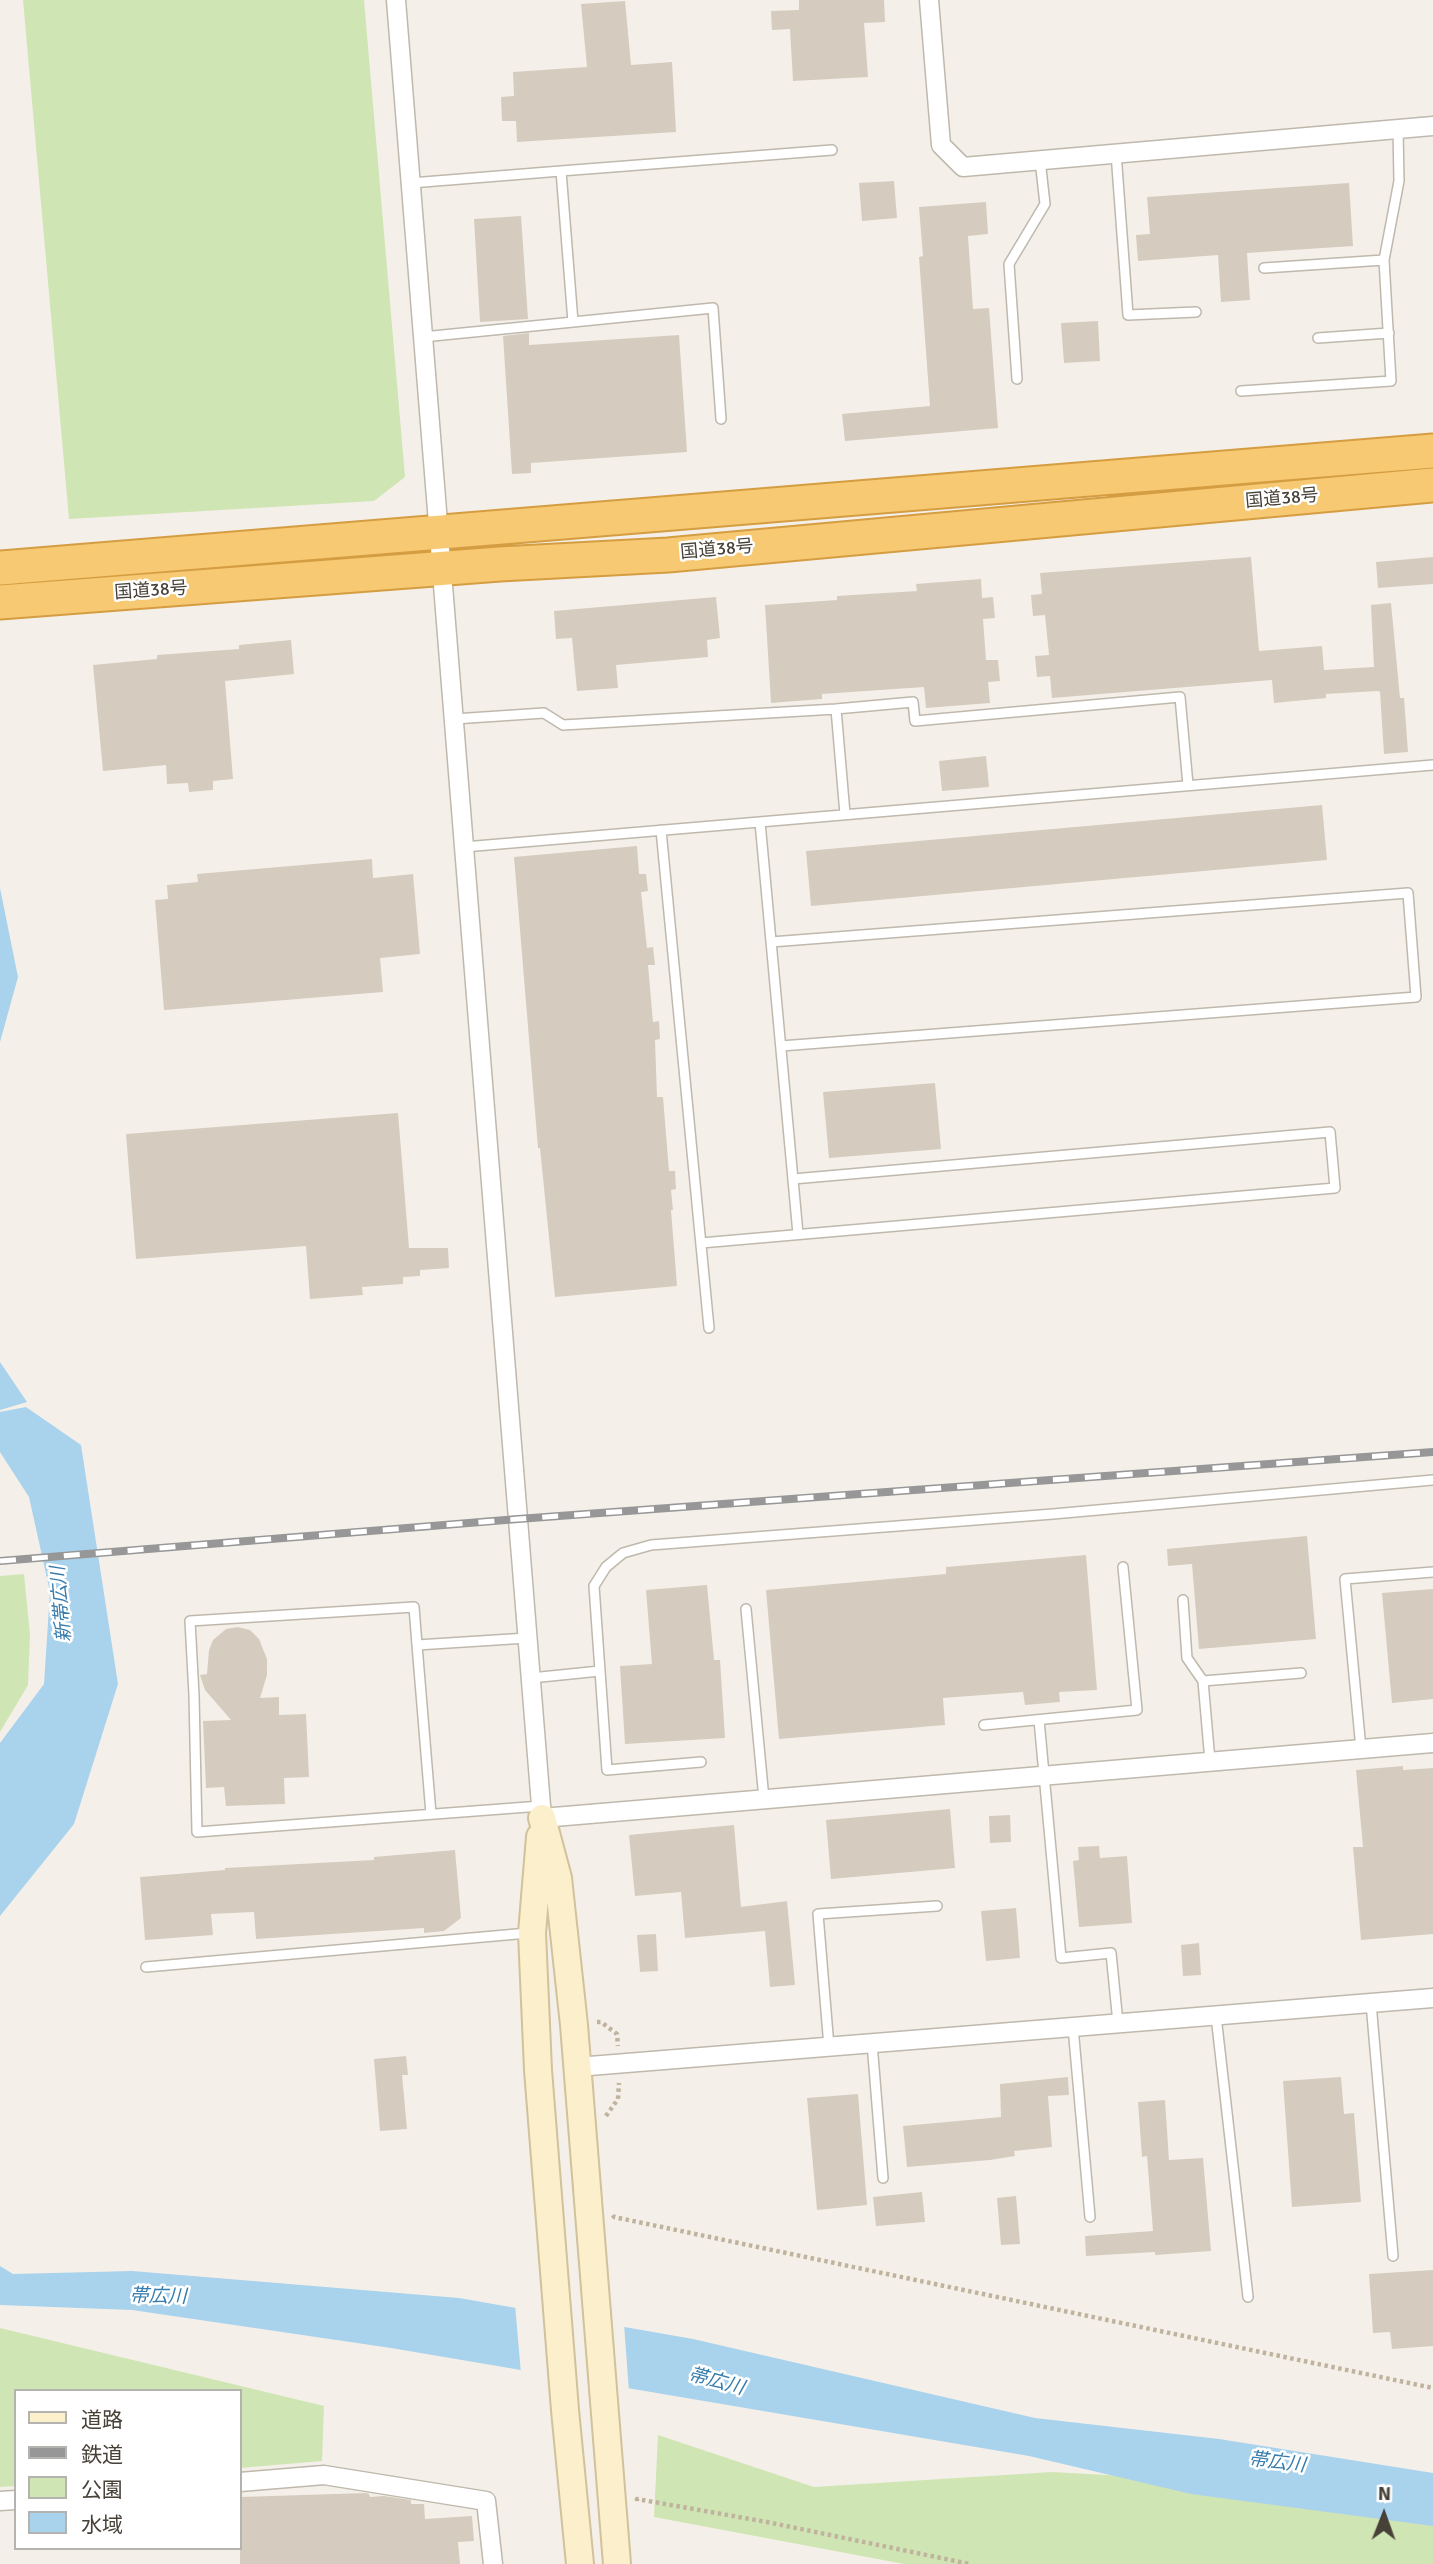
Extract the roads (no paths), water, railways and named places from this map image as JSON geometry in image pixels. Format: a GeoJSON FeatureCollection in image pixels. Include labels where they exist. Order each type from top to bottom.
{"type":"FeatureCollection","features":[{"type":"Feature","properties":{"kind":"highway","name":"国道38号"},"geometry":{"type":"LineString","coordinates":[[0,568],[1433,451]]}},
{"type":"Feature","properties":{"kind":"highway","name":"国道38号"},"geometry":{"type":"LineString","coordinates":[[0,602],[668,555],[1433,485]]}},
{"type":"Feature","properties":{"kind":"street"},"geometry":{"type":"LineString","coordinates":[[396,0],[541,1812],[532,1933],[538,2070],[580,2564]]}},
{"type":"Feature","properties":{"kind":"street"},"geometry":{"type":"LineString","coordinates":[[929,0],[941,145],[963,167],[1433,126]]}},
{"type":"Feature","properties":{"kind":"street"},"geometry":{"type":"LineString","coordinates":[[541,1812],[764,1799],[1433,1744]]}},
{"type":"Feature","properties":{"kind":"street"},"geometry":{"type":"LineString","coordinates":[[541,1812],[558,1878],[595,2276],[617,2564]]}},
{"type":"Feature","properties":{"kind":"street"},"geometry":{"type":"LineString","coordinates":[[538,2070],[1433,1998]]}},
{"type":"Feature","properties":{"kind":"street"},"geometry":{"type":"LineString","coordinates":[[242,2482],[324,2476],[486,2501],[493,2564]]}},
{"type":"Feature","properties":{"kind":"lane"},"geometry":{"type":"LineString","coordinates":[[1241,391],[1391,381],[1384,260],[1399,181],[1398,129]]}},
{"type":"Feature","properties":{"kind":"lane"},"geometry":{"type":"LineString","coordinates":[[411,183],[832,150]]}},
{"type":"Feature","properties":{"kind":"lane"},"geometry":{"type":"LineString","coordinates":[[1116,153],[1128,315],[1196,312]]}},
{"type":"Feature","properties":{"kind":"lane"},"geometry":{"type":"LineString","coordinates":[[1017,379],[1009,264],[1045,204],[1040,160]]}},
{"type":"Feature","properties":{"kind":"lane"},"geometry":{"type":"LineString","coordinates":[[561,171],[573,322]]}},
{"type":"Feature","properties":{"kind":"lane"},"geometry":{"type":"LineString","coordinates":[[1264,268],[1384,260]]}},
{"type":"Feature","properties":{"kind":"lane"},"geometry":{"type":"LineString","coordinates":[[423,337],[713,308],[721,419]]}},
{"type":"Feature","properties":{"kind":"lane"},"geometry":{"type":"LineString","coordinates":[[1318,338],[1389,333]]}},
{"type":"Feature","properties":{"kind":"lane"},"geometry":{"type":"LineString","coordinates":[[454,719],[544,713],[563,725],[913,702],[915,721],[1181,697],[1188,785]]}},
{"type":"Feature","properties":{"kind":"lane"},"geometry":{"type":"LineString","coordinates":[[836,709],[845,814]]}},
{"type":"Feature","properties":{"kind":"lane"},"geometry":{"type":"LineString","coordinates":[[464,846],[1433,765]]}},
{"type":"Feature","properties":{"kind":"lane"},"geometry":{"type":"LineString","coordinates":[[760,821],[798,1234]]}},
{"type":"Feature","properties":{"kind":"lane"},"geometry":{"type":"LineString","coordinates":[[661,830],[709,1328]]}},
{"type":"Feature","properties":{"kind":"lane"},"geometry":{"type":"LineString","coordinates":[[771,942],[1408,893],[1416,997],[780,1046]]}},
{"type":"Feature","properties":{"kind":"lane"},"geometry":{"type":"LineString","coordinates":[[701,1242],[1335,1188],[1330,1132],[793,1179]]}},
{"type":"Feature","properties":{"kind":"lane"},"geometry":{"type":"LineString","coordinates":[[701,1762],[607,1770],[594,1586],[606,1567],[623,1553],[651,1545],[1066,1513],[1433,1480]]}},
{"type":"Feature","properties":{"kind":"lane"},"geometry":{"type":"LineString","coordinates":[[984,1725],[1137,1710],[1123,1567]]}},
{"type":"Feature","properties":{"kind":"lane"},"geometry":{"type":"LineString","coordinates":[[1361,1749],[1345,1579],[1433,1572]]}},
{"type":"Feature","properties":{"kind":"lane"},"geometry":{"type":"LineString","coordinates":[[1183,1600],[1187,1658],[1203,1681],[1210,1761]]}},
{"type":"Feature","properties":{"kind":"lane"},"geometry":{"type":"LineString","coordinates":[[431,1814],[414,1606],[190,1621],[197,1832],[431,1814],[541,1812]]}},
{"type":"Feature","properties":{"kind":"lane"},"geometry":{"type":"LineString","coordinates":[[746,1609],[764,1799]]}},
{"type":"Feature","properties":{"kind":"lane"},"geometry":{"type":"LineString","coordinates":[[417,1645],[527,1638]]}},
{"type":"Feature","properties":{"kind":"lane"},"geometry":{"type":"LineString","coordinates":[[531,1678],[600,1671]]}},
{"type":"Feature","properties":{"kind":"lane"},"geometry":{"type":"LineString","coordinates":[[1203,1681],[1301,1673]]}},
{"type":"Feature","properties":{"kind":"lane"},"geometry":{"type":"LineString","coordinates":[[1039,1720],[1060,1958],[1111,1953],[1118,2023]]}},
{"type":"Feature","properties":{"kind":"lane"},"geometry":{"type":"LineString","coordinates":[[829,2047],[818,1914],[937,1906]]}},
{"type":"Feature","properties":{"kind":"lane"},"geometry":{"type":"LineString","coordinates":[[146,1967],[532,1933]]}},
{"type":"Feature","properties":{"kind":"lane"},"geometry":{"type":"LineString","coordinates":[[1371,2003],[1393,2256]]}},
{"type":"Feature","properties":{"kind":"lane"},"geometry":{"type":"LineString","coordinates":[[1216,2015],[1248,2297]]}},
{"type":"Feature","properties":{"kind":"lane"},"geometry":{"type":"LineString","coordinates":[[1073,2027],[1090,2217]]}},
{"type":"Feature","properties":{"kind":"lane"},"geometry":{"type":"LineString","coordinates":[[872,2043],[883,2178]]}},
{"type":"Feature","properties":{"kind":"water"},"geometry":{"type":"Polygon","coordinates":[[[0,888],[18,977],[0,1042],[0,888]]]}},
{"type":"Feature","properties":{"kind":"water"},"geometry":{"type":"Polygon","coordinates":[[[0,1362],[27,1402],[0,1410],[0,1362]]]}},
{"type":"Feature","properties":{"kind":"water","name":"新帯広川"},"geometry":{"type":"Polygon","coordinates":[[[26,1407],[81,1445],[118,1684],[74,1824],[0,1916],[0,1743],[44,1684],[50,1592],[29,1497],[0,1452],[0,1412],[26,1407]]]}},
{"type":"Feature","properties":{"kind":"water","name":"帯広川"},"geometry":{"type":"Polygon","coordinates":[[[0,2266],[13,2274],[132,2271],[459,2298],[693,2339],[1035,2418],[1219,2439],[1433,2473],[1433,2526],[1191,2494],[1029,2456],[391,2348],[132,2310],[0,2305],[0,2266]]]}},
{"type":"Feature","properties":{"kind":"railway"},"geometry":{"type":"LineString","coordinates":[[0,1561],[518,1519],[1433,1452]]}}]}
